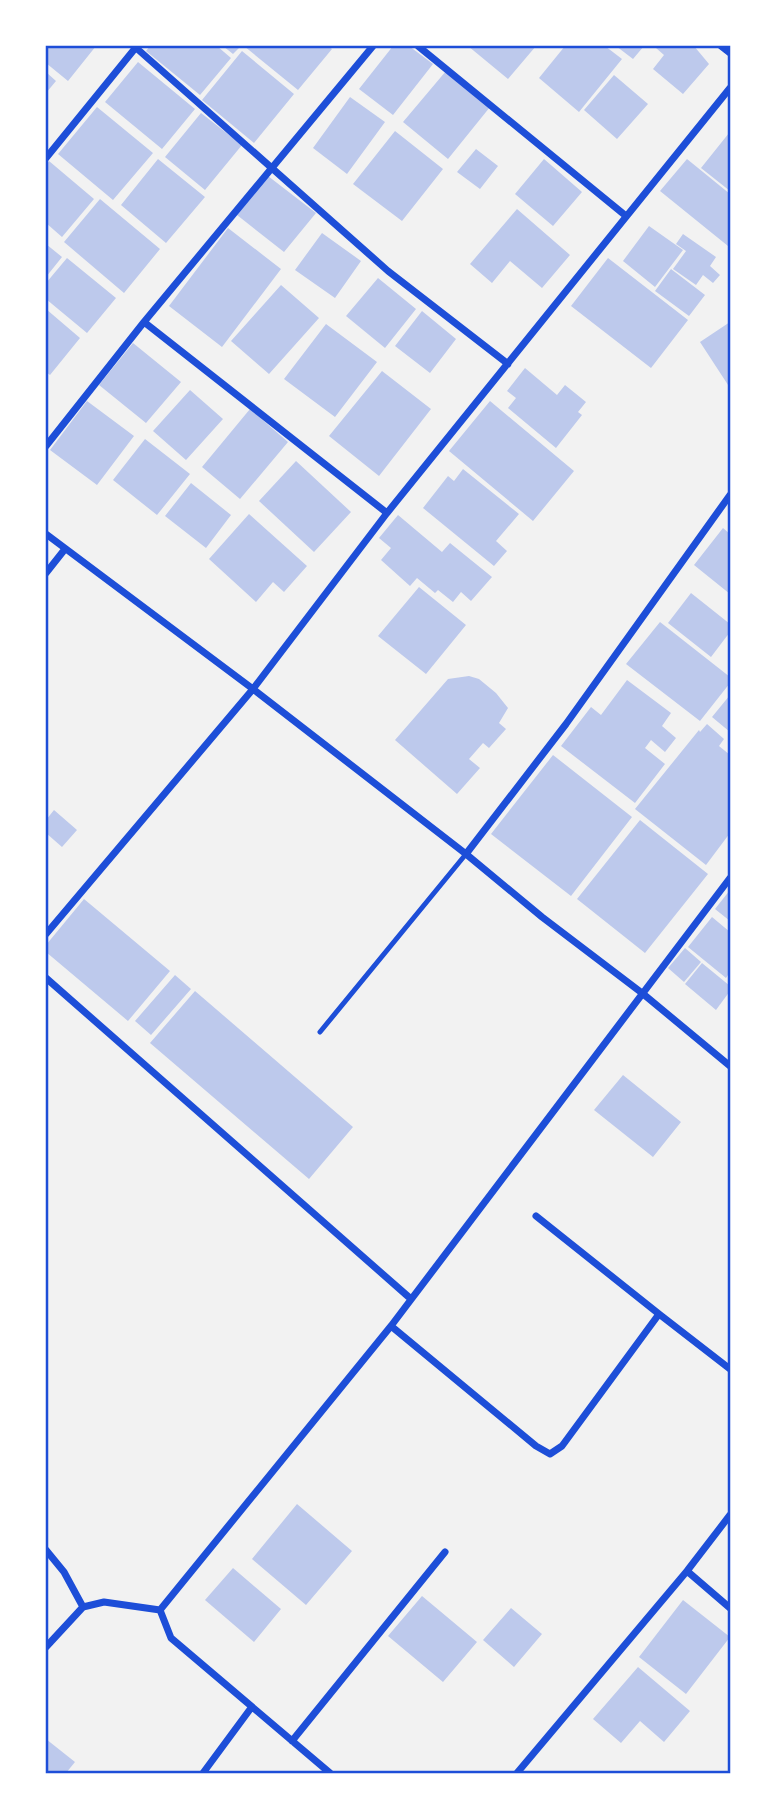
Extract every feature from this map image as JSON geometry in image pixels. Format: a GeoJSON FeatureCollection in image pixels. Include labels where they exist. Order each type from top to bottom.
{"type":"FeatureCollection","features":[{"type":"Feature","properties":{"kind":"street"},"geometry":{"type":"LineString","coordinates":[[46,158],[136,46],[388,271],[508,364]]}},
{"type":"Feature","properties":{"kind":"street"},"geometry":{"type":"LineString","coordinates":[[46,446],[144,322],[373,46]]}},
{"type":"Feature","properties":{"kind":"street"},"geometry":{"type":"LineString","coordinates":[[418,46],[626,216]]}},
{"type":"Feature","properties":{"kind":"street"},"geometry":{"type":"LineString","coordinates":[[721,46],[730,53]]}},
{"type":"Feature","properties":{"kind":"street"},"geometry":{"type":"LineString","coordinates":[[46,934],[253,689],[387,513],[730,88]]}},
{"type":"Feature","properties":{"kind":"street"},"geometry":{"type":"LineString","coordinates":[[144,322],[387,513]]}},
{"type":"Feature","properties":{"kind":"street"},"geometry":{"type":"LineString","coordinates":[[466,854],[566,724],[730,495]]}},
{"type":"Feature","properties":{"kind":"street"},"geometry":{"type":"LineString","coordinates":[[46,534],[253,689],[466,854],[541,917],[642,993],[730,1066]]}},
{"type":"Feature","properties":{"kind":"street"},"geometry":{"type":"LineString","coordinates":[[46,573],[65,549]]}},
{"type":"Feature","properties":{"kind":"street"},"geometry":{"type":"LineString","coordinates":[[160,1610],[391,1326],[730,877]]}},
{"type":"Feature","properties":{"kind":"street"},"geometry":{"type":"LineString","coordinates":[[46,978],[411,1299]]}},
{"type":"Feature","properties":{"kind":"street"},"geometry":{"type":"LineString","coordinates":[[536,1216],[730,1369]]}},
{"type":"Feature","properties":{"kind":"street"},"geometry":{"type":"LineString","coordinates":[[391,1326],[536,1446],[550,1454],[562,1446],[659,1314]]}},
{"type":"Feature","properties":{"kind":"street"},"geometry":{"type":"LineString","coordinates":[[516,1773],[730,1515]]}},
{"type":"Feature","properties":{"kind":"street"},"geometry":{"type":"LineString","coordinates":[[46,1550],[64,1572],[83,1607]]}},
{"type":"Feature","properties":{"kind":"street"},"geometry":{"type":"LineString","coordinates":[[292,1741],[445,1552]]}},
{"type":"Feature","properties":{"kind":"street"},"geometry":{"type":"LineString","coordinates":[[687,1570],[730,1608]]}},
{"type":"Feature","properties":{"kind":"street"},"geometry":{"type":"LineString","coordinates":[[46,1647],[83,1607],[104,1602],[160,1610]]}},
{"type":"Feature","properties":{"kind":"street"},"geometry":{"type":"LineString","coordinates":[[160,1610],[171,1639],[330,1773]]}},
{"type":"Feature","properties":{"kind":"street"},"geometry":{"type":"LineString","coordinates":[[203,1773],[251,1708]]}},
{"type":"Feature","properties":{"kind":"lane"},"geometry":{"type":"LineString","coordinates":[[320,1032],[466,854]]}},
{"type":"Feature","properties":{"kind":"building"},"geometry":{"type":"Polygon","coordinates":[[[46,46],[96,46],[68,81],[46,63],[46,46]]]}},
{"type":"Feature","properties":{"kind":"building"},"geometry":{"type":"Polygon","coordinates":[[[150,46],[217,46],[231,58],[200,95],[146,51],[150,46]]]}},
{"type":"Feature","properties":{"kind":"building"},"geometry":{"type":"Polygon","coordinates":[[[223,46],[241,46],[233,54],[223,46]]]}},
{"type":"Feature","properties":{"kind":"building"},"geometry":{"type":"Polygon","coordinates":[[[244,46],[328,46],[332,49],[298,90],[244,46]]]}},
{"type":"Feature","properties":{"kind":"building"},"geometry":{"type":"Polygon","coordinates":[[[393,46],[409,46],[433,64],[393,115],[359,89],[393,46]]]}},
{"type":"Feature","properties":{"kind":"building"},"geometry":{"type":"Polygon","coordinates":[[[468,46],[536,46],[508,79],[468,46]]]}},
{"type":"Feature","properties":{"kind":"building"},"geometry":{"type":"Polygon","coordinates":[[[565,46],[605,46],[622,59],[579,112],[539,78],[565,46]]]}},
{"type":"Feature","properties":{"kind":"building"},"geometry":{"type":"Polygon","coordinates":[[[616,46],[644,46],[633,59],[616,46]]]}},
{"type":"Feature","properties":{"kind":"building"},"geometry":{"type":"Polygon","coordinates":[[[694,46],[709,64],[683,94],[653,69],[664,55],[656,48],[694,46]]]}},
{"type":"Feature","properties":{"kind":"building"},"geometry":{"type":"Polygon","coordinates":[[[242,51],[294,94],[254,143],[202,100],[242,51]]]}},
{"type":"Feature","properties":{"kind":"building"},"geometry":{"type":"Polygon","coordinates":[[[138,62],[195,109],[162,149],[105,102],[138,62]]]}},
{"type":"Feature","properties":{"kind":"building"},"geometry":{"type":"Polygon","coordinates":[[[446,71],[490,107],[448,159],[403,122],[446,71]]]}},
{"type":"Feature","properties":{"kind":"building"},"geometry":{"type":"Polygon","coordinates":[[[46,72],[56,81],[46,93],[46,72]]]}},
{"type":"Feature","properties":{"kind":"building"},"geometry":{"type":"Polygon","coordinates":[[[614,75],[648,104],[617,139],[584,110],[614,75]]]}},
{"type":"Feature","properties":{"kind":"building"},"geometry":{"type":"Polygon","coordinates":[[[350,97],[385,122],[347,174],[313,148],[350,97]]]}},
{"type":"Feature","properties":{"kind":"building"},"geometry":{"type":"Polygon","coordinates":[[[97,107],[153,153],[113,200],[58,154],[97,107]]]}},
{"type":"Feature","properties":{"kind":"building"},"geometry":{"type":"Polygon","coordinates":[[[201,113],[242,145],[205,190],[165,157],[201,113]]]}},
{"type":"Feature","properties":{"kind":"building"},"geometry":{"type":"Polygon","coordinates":[[[395,131],[443,169],[402,221],[353,184],[395,131]]]}},
{"type":"Feature","properties":{"kind":"building"},"geometry":{"type":"Polygon","coordinates":[[[730,134],[730,191],[701,168],[730,134]]]}},
{"type":"Feature","properties":{"kind":"building"},"geometry":{"type":"Polygon","coordinates":[[[476,149],[498,166],[480,189],[457,172],[476,149]]]}},
{"type":"Feature","properties":{"kind":"building"},"geometry":{"type":"Polygon","coordinates":[[[158,159],[205,197],[166,243],[121,205],[158,159]]]}},
{"type":"Feature","properties":{"kind":"building"},"geometry":{"type":"Polygon","coordinates":[[[544,159],[582,192],[553,226],[515,194],[544,159]]]}},
{"type":"Feature","properties":{"kind":"building"},"geometry":{"type":"Polygon","coordinates":[[[687,159],[730,194],[728,246],[660,191],[687,159]]]}},
{"type":"Feature","properties":{"kind":"building"},"geometry":{"type":"Polygon","coordinates":[[[49,161],[94,199],[62,237],[46,223],[46,166],[49,161]]]}},
{"type":"Feature","properties":{"kind":"building"},"geometry":{"type":"Polygon","coordinates":[[[268,176],[316,213],[284,252],[237,215],[268,176]]]}},
{"type":"Feature","properties":{"kind":"building"},"geometry":{"type":"Polygon","coordinates":[[[100,199],[160,249],[124,293],[64,242],[100,199]]]}},
{"type":"Feature","properties":{"kind":"building"},"geometry":{"type":"Polygon","coordinates":[[[517,209],[570,255],[542,288],[510,261],[492,283],[470,264],[517,209]]]}},
{"type":"Feature","properties":{"kind":"building"},"geometry":{"type":"Polygon","coordinates":[[[649,226],[683,250],[655,287],[623,261],[649,226]]]}},
{"type":"Feature","properties":{"kind":"building"},"geometry":{"type":"Polygon","coordinates":[[[228,228],[281,269],[222,347],[169,306],[228,228]]]}},
{"type":"Feature","properties":{"kind":"building"},"geometry":{"type":"Polygon","coordinates":[[[322,233],[361,261],[335,298],[295,270],[322,233]]]}},
{"type":"Feature","properties":{"kind":"building"},"geometry":{"type":"Polygon","coordinates":[[[683,234],[716,257],[710,266],[720,275],[713,283],[703,275],[696,285],[673,269],[686,251],[676,244],[683,234]]]}},
{"type":"Feature","properties":{"kind":"building"},"geometry":{"type":"Polygon","coordinates":[[[46,244],[62,257],[46,277],[46,244]]]}},
{"type":"Feature","properties":{"kind":"building"},"geometry":{"type":"Polygon","coordinates":[[[67,258],[116,298],[87,333],[46,299],[46,283],[67,258]]]}},
{"type":"Feature","properties":{"kind":"building"},"geometry":{"type":"Polygon","coordinates":[[[608,258],[688,320],[651,368],[571,306],[608,258]]]}},
{"type":"Feature","properties":{"kind":"building"},"geometry":{"type":"Polygon","coordinates":[[[671,269],[705,295],[689,316],[655,291],[671,269]]]}},
{"type":"Feature","properties":{"kind":"building"},"geometry":{"type":"Polygon","coordinates":[[[378,278],[416,309],[385,348],[346,316],[378,278]]]}},
{"type":"Feature","properties":{"kind":"building"},"geometry":{"type":"Polygon","coordinates":[[[281,285],[319,318],[269,374],[231,341],[281,285]]]}},
{"type":"Feature","properties":{"kind":"building"},"geometry":{"type":"Polygon","coordinates":[[[46,309],[80,338],[50,375],[46,372],[46,309]]]}},
{"type":"Feature","properties":{"kind":"building"},"geometry":{"type":"Polygon","coordinates":[[[422,311],[456,339],[430,373],[395,346],[422,311]]]}},
{"type":"Feature","properties":{"kind":"building"},"geometry":{"type":"Polygon","coordinates":[[[730,322],[730,388],[700,342],[730,322]]]}},
{"type":"Feature","properties":{"kind":"building"},"geometry":{"type":"Polygon","coordinates":[[[326,324],[377,362],[335,417],[284,379],[326,324]]]}},
{"type":"Feature","properties":{"kind":"building"},"geometry":{"type":"Polygon","coordinates":[[[133,343],[181,382],[146,423],[99,385],[133,343]]]}},
{"type":"Feature","properties":{"kind":"building"},"geometry":{"type":"Polygon","coordinates":[[[525,368],[557,395],[565,385],[586,402],[578,412],[582,415],[556,448],[508,408],[516,398],[507,391],[525,368]]]}},
{"type":"Feature","properties":{"kind":"building"},"geometry":{"type":"Polygon","coordinates":[[[382,371],[431,409],[379,476],[329,436],[382,371]]]}},
{"type":"Feature","properties":{"kind":"building"},"geometry":{"type":"Polygon","coordinates":[[[190,390],[223,419],[186,460],[153,431],[190,390]]]}},
{"type":"Feature","properties":{"kind":"building"},"geometry":{"type":"Polygon","coordinates":[[[87,401],[134,436],[97,485],[50,450],[87,401]]]}},
{"type":"Feature","properties":{"kind":"building"},"geometry":{"type":"Polygon","coordinates":[[[490,401],[574,471],[533,521],[449,451],[490,401]]]}},
{"type":"Feature","properties":{"kind":"building"},"geometry":{"type":"Polygon","coordinates":[[[250,409],[288,442],[240,499],[202,467],[250,409]]]}},
{"type":"Feature","properties":{"kind":"building"},"geometry":{"type":"Polygon","coordinates":[[[145,439],[190,474],[157,515],[113,480],[145,439]]]}},
{"type":"Feature","properties":{"kind":"building"},"geometry":{"type":"Polygon","coordinates":[[[296,461],[351,512],[314,552],[259,501],[296,461]]]}},
{"type":"Feature","properties":{"kind":"building"},"geometry":{"type":"Polygon","coordinates":[[[463,469],[519,514],[496,541],[507,551],[494,566],[423,508],[448,476],[454,481],[463,469]]]}},
{"type":"Feature","properties":{"kind":"building"},"geometry":{"type":"Polygon","coordinates":[[[191,483],[231,515],[206,548],[165,516],[191,483]]]}},
{"type":"Feature","properties":{"kind":"building"},"geometry":{"type":"Polygon","coordinates":[[[249,514],[307,566],[284,592],[273,582],[256,602],[209,559],[249,514]]]}},
{"type":"Feature","properties":{"kind":"building"},"geometry":{"type":"Polygon","coordinates":[[[398,515],[442,552],[450,543],[492,577],[471,601],[461,592],[453,602],[438,590],[435,593],[417,578],[410,586],[381,560],[391,548],[379,538],[398,515]]]}},
{"type":"Feature","properties":{"kind":"building"},"geometry":{"type":"Polygon","coordinates":[[[723,528],[730,534],[730,594],[694,565],[723,528]]]}},
{"type":"Feature","properties":{"kind":"building"},"geometry":{"type":"Polygon","coordinates":[[[419,587],[466,625],[426,674],[378,636],[419,587]]]}},
{"type":"Feature","properties":{"kind":"building"},"geometry":{"type":"Polygon","coordinates":[[[691,593],[730,624],[730,632],[711,657],[668,623],[691,593]]]}},
{"type":"Feature","properties":{"kind":"building"},"geometry":{"type":"Polygon","coordinates":[[[660,622],[730,677],[730,683],[700,721],[626,664],[660,622]]]}},
{"type":"Feature","properties":{"kind":"building"},"geometry":{"type":"Polygon","coordinates":[[[469,676],[479,679],[496,693],[508,708],[499,723],[506,729],[489,748],[483,743],[469,759],[480,768],[457,794],[395,740],[448,679],[469,676]]]}},
{"type":"Feature","properties":{"kind":"building"},"geometry":{"type":"Polygon","coordinates":[[[627,680],[671,713],[662,726],[676,738],[665,752],[651,740],[645,748],[665,764],[635,803],[561,746],[591,707],[601,715],[627,680]]]}},
{"type":"Feature","properties":{"kind":"building"},"geometry":{"type":"Polygon","coordinates":[[[730,695],[730,732],[712,717],[730,695]]]}},
{"type":"Feature","properties":{"kind":"building"},"geometry":{"type":"Polygon","coordinates":[[[707,724],[724,739],[719,746],[730,755],[730,833],[706,865],[635,809],[699,730],[700,732],[707,724]]]}},
{"type":"Feature","properties":{"kind":"building"},"geometry":{"type":"Polygon","coordinates":[[[553,755],[632,817],[571,896],[491,834],[553,755]]]}},
{"type":"Feature","properties":{"kind":"building"},"geometry":{"type":"Polygon","coordinates":[[[54,810],[77,830],[62,847],[46,833],[46,820],[54,810]]]}},
{"type":"Feature","properties":{"kind":"building"},"geometry":{"type":"Polygon","coordinates":[[[640,820],[708,874],[645,953],[577,899],[640,820]]]}},
{"type":"Feature","properties":{"kind":"building"},"geometry":{"type":"Polygon","coordinates":[[[730,890],[730,921],[715,909],[730,890]]]}},
{"type":"Feature","properties":{"kind":"building"},"geometry":{"type":"Polygon","coordinates":[[[84,899],[170,971],[128,1021],[46,952],[46,945],[84,899]]]}},
{"type":"Feature","properties":{"kind":"building"},"geometry":{"type":"Polygon","coordinates":[[[712,917],[730,932],[730,972],[726,978],[688,947],[712,917]]]}},
{"type":"Feature","properties":{"kind":"building"},"geometry":{"type":"Polygon","coordinates":[[[685,948],[701,962],[684,982],[668,968],[685,948]]]}},
{"type":"Feature","properties":{"kind":"building"},"geometry":{"type":"Polygon","coordinates":[[[702,963],[730,986],[730,991],[716,1010],[685,984],[702,963]]]}},
{"type":"Feature","properties":{"kind":"building"},"geometry":{"type":"Polygon","coordinates":[[[175,975],[191,989],[151,1035],[135,1021],[175,975]]]}},
{"type":"Feature","properties":{"kind":"building"},"geometry":{"type":"Polygon","coordinates":[[[195,991],[353,1127],[309,1179],[150,1043],[195,991]]]}},
{"type":"Feature","properties":{"kind":"building"},"geometry":{"type":"Polygon","coordinates":[[[623,1075],[681,1122],[653,1157],[594,1110],[623,1075]]]}},
{"type":"Feature","properties":{"kind":"building"},"geometry":{"type":"Polygon","coordinates":[[[297,1504],[352,1551],[306,1605],[252,1559],[297,1504]]]}},
{"type":"Feature","properties":{"kind":"building"},"geometry":{"type":"Polygon","coordinates":[[[233,1568],[281,1609],[254,1642],[205,1600],[233,1568]]]}},
{"type":"Feature","properties":{"kind":"building"},"geometry":{"type":"Polygon","coordinates":[[[422,1596],[477,1642],[443,1682],[388,1636],[422,1596]]]}},
{"type":"Feature","properties":{"kind":"building"},"geometry":{"type":"Polygon","coordinates":[[[683,1600],[730,1637],[686,1694],[639,1657],[683,1600]]]}},
{"type":"Feature","properties":{"kind":"building"},"geometry":{"type":"Polygon","coordinates":[[[511,1608],[542,1634],[514,1667],[483,1640],[511,1608]]]}},
{"type":"Feature","properties":{"kind":"building"},"geometry":{"type":"Polygon","coordinates":[[[638,1667],[690,1711],[664,1742],[640,1721],[621,1743],[593,1719],[638,1667]]]}},
{"type":"Feature","properties":{"kind":"building"},"geometry":{"type":"Polygon","coordinates":[[[46,1739],[75,1762],[66,1773],[46,1773],[46,1739]]]}}]}
